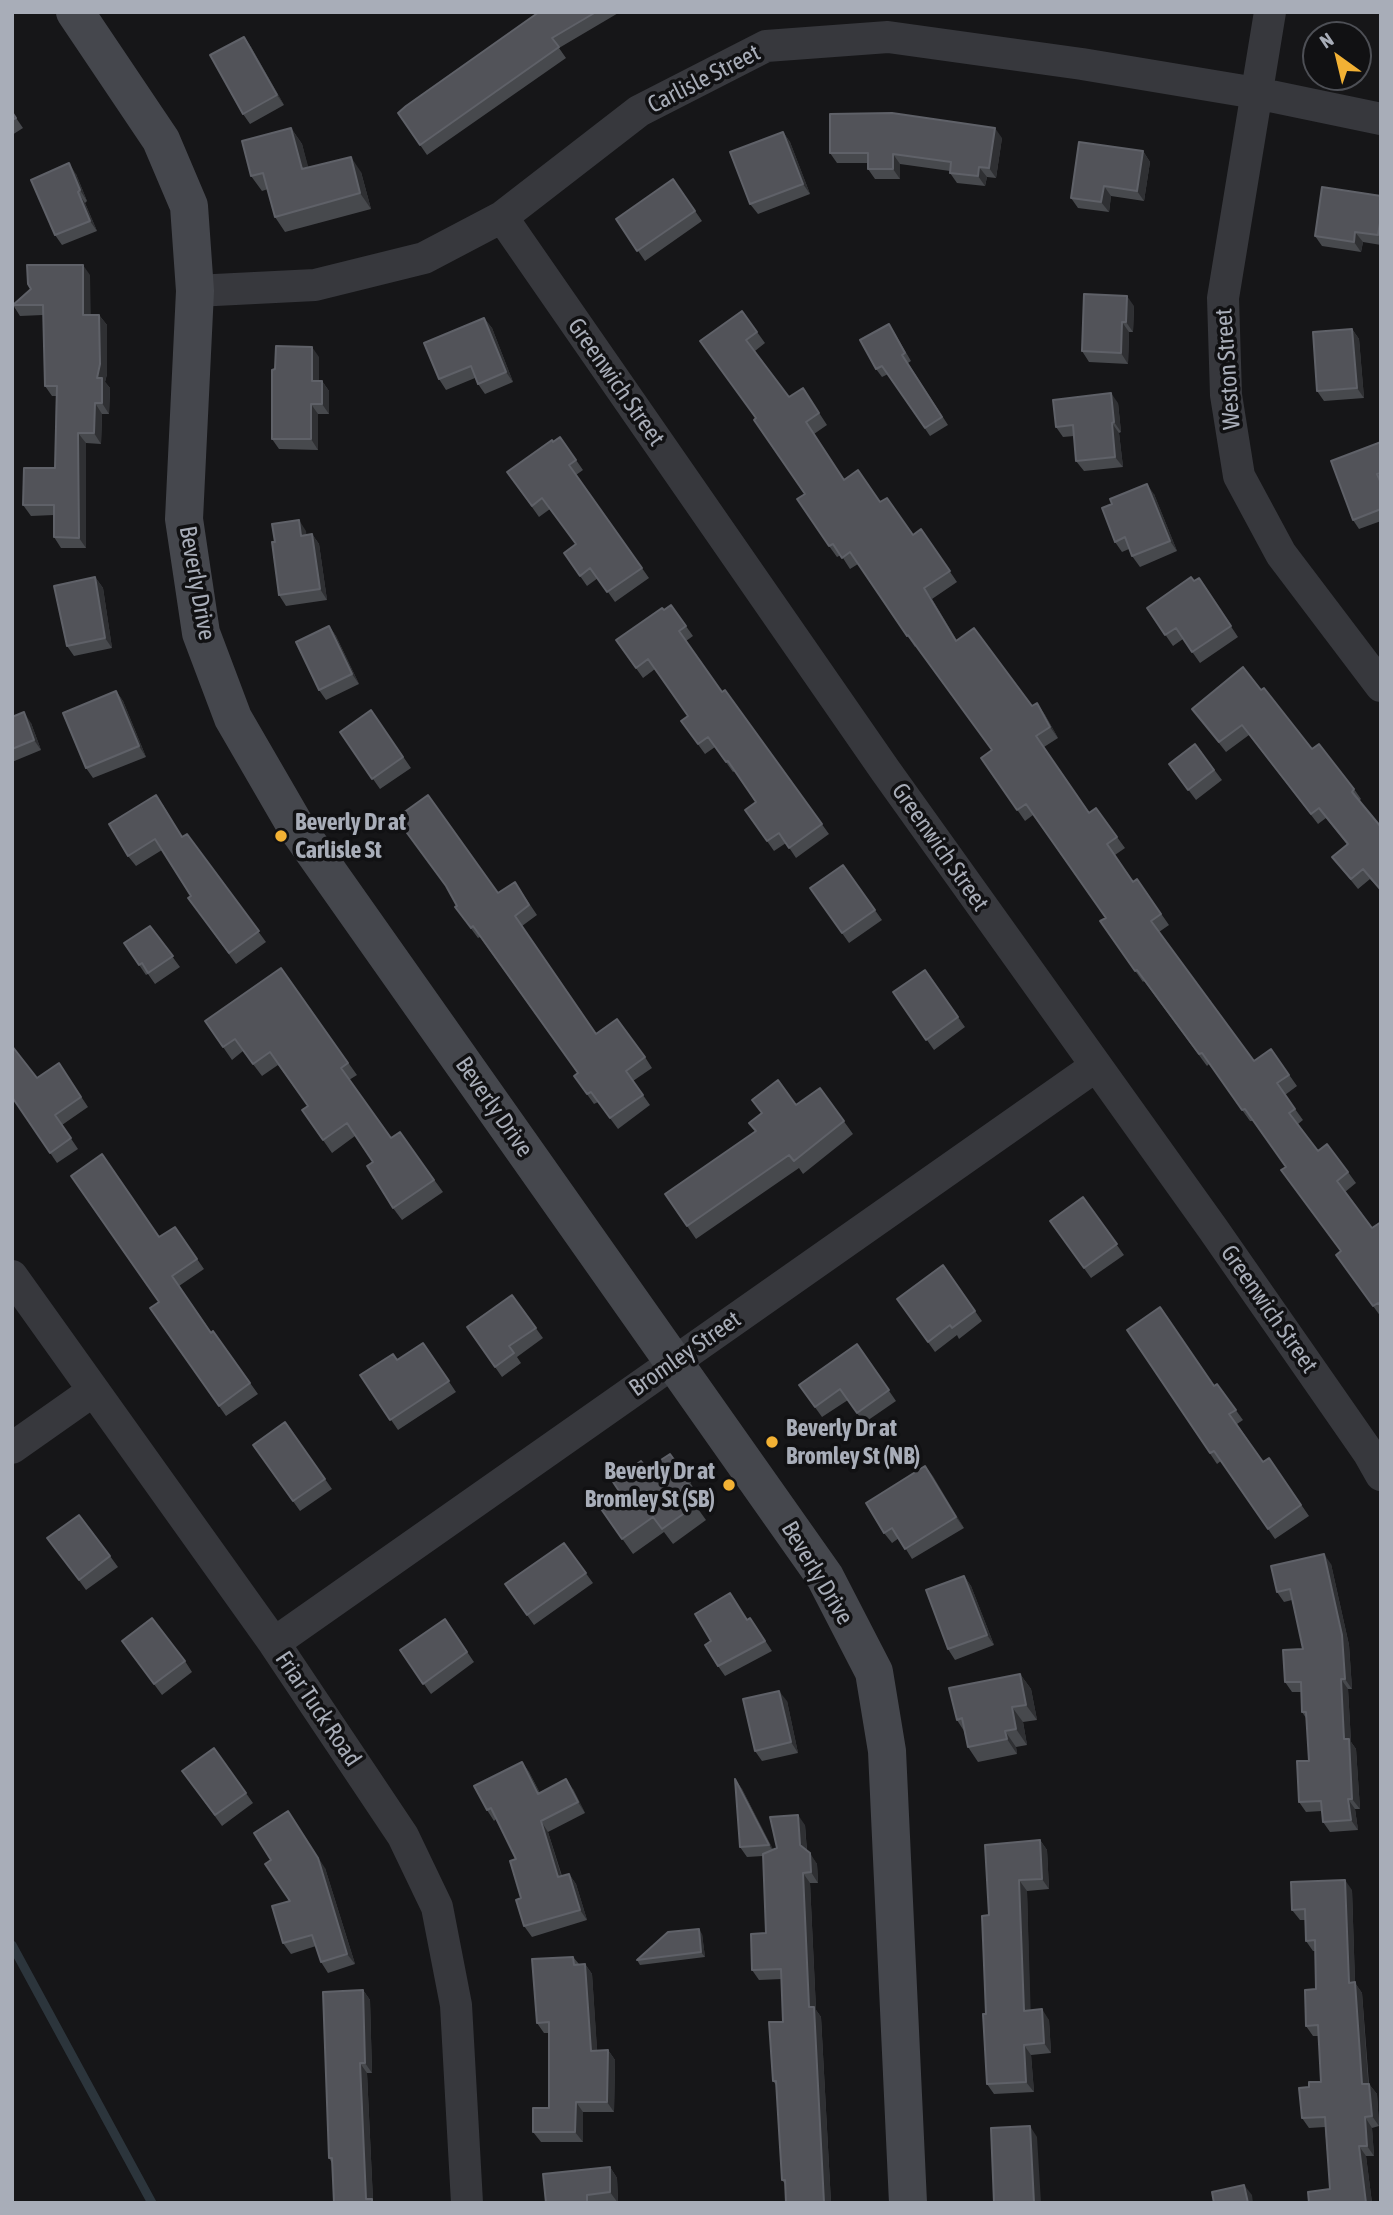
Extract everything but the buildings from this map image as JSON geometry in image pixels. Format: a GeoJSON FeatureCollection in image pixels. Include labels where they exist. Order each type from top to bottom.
{"type":"FeatureCollection","features":[{"type":"Feature","properties":{"kind":"street","name":"Beverly Drive"},"geometry":{"type":"LineString","coordinates":[[75,12],[161,140],[189,206],[195,291],[184,519],[201,633],[233,718],[295,825],[825,1577],[874,1672],[887,1751],[908,2203]]}},
{"type":"Feature","properties":{"kind":"street","name":"Weston Street"},"geometry":{"type":"LineString","coordinates":[[1270,12],[1223,298],[1226,395],[1239,476],[1281,554],[1381,686]]}},
{"type":"Feature","properties":{"kind":"street","name":"Carlisle Street"},"geometry":{"type":"LineString","coordinates":[[195,291],[315,285],[424,258],[502,217],[639,111],[766,46],[888,37],[1082,64],[1256,93],[1381,119]]}},
{"type":"Feature","properties":{"kind":"street","name":"Greenwich Street"},"geometry":{"type":"LineString","coordinates":[[502,217],[885,770],[1368,1451],[1381,1475]]}},
{"type":"Feature","properties":{"kind":"street","name":"Bromley Street"},"geometry":{"type":"LineString","coordinates":[[274,1643],[1096,1066]]}},
{"type":"Feature","properties":{"kind":"street","name":"Friar Tuck Road"},"geometry":{"type":"LineString","coordinates":[[12,1276],[274,1643],[403,1836],[437,1906],[456,2005],[467,2203]]}},
{"type":"Feature","properties":{"kind":"street"},"geometry":{"type":"LineString","coordinates":[[12,1448],[93,1391]]}},
{"type":"Feature","properties":{"kind":"waterway"},"geometry":{"type":"LineString","coordinates":[[12,1945],[152,2203]]}},
{"type":"Feature","properties":{"kind":"place","name":"Beverly Dr at Carlisle St"},"geometry":{"type":"Point","coordinates":[281,836]}},
{"type":"Feature","properties":{"kind":"place","name":"Beverly Dr at Bromley St (NB)"},"geometry":{"type":"Point","coordinates":[772,1442]}},
{"type":"Feature","properties":{"kind":"place","name":"Beverly Dr at Bromley St (SB)"},"geometry":{"type":"Point","coordinates":[729,1485]}}]}
